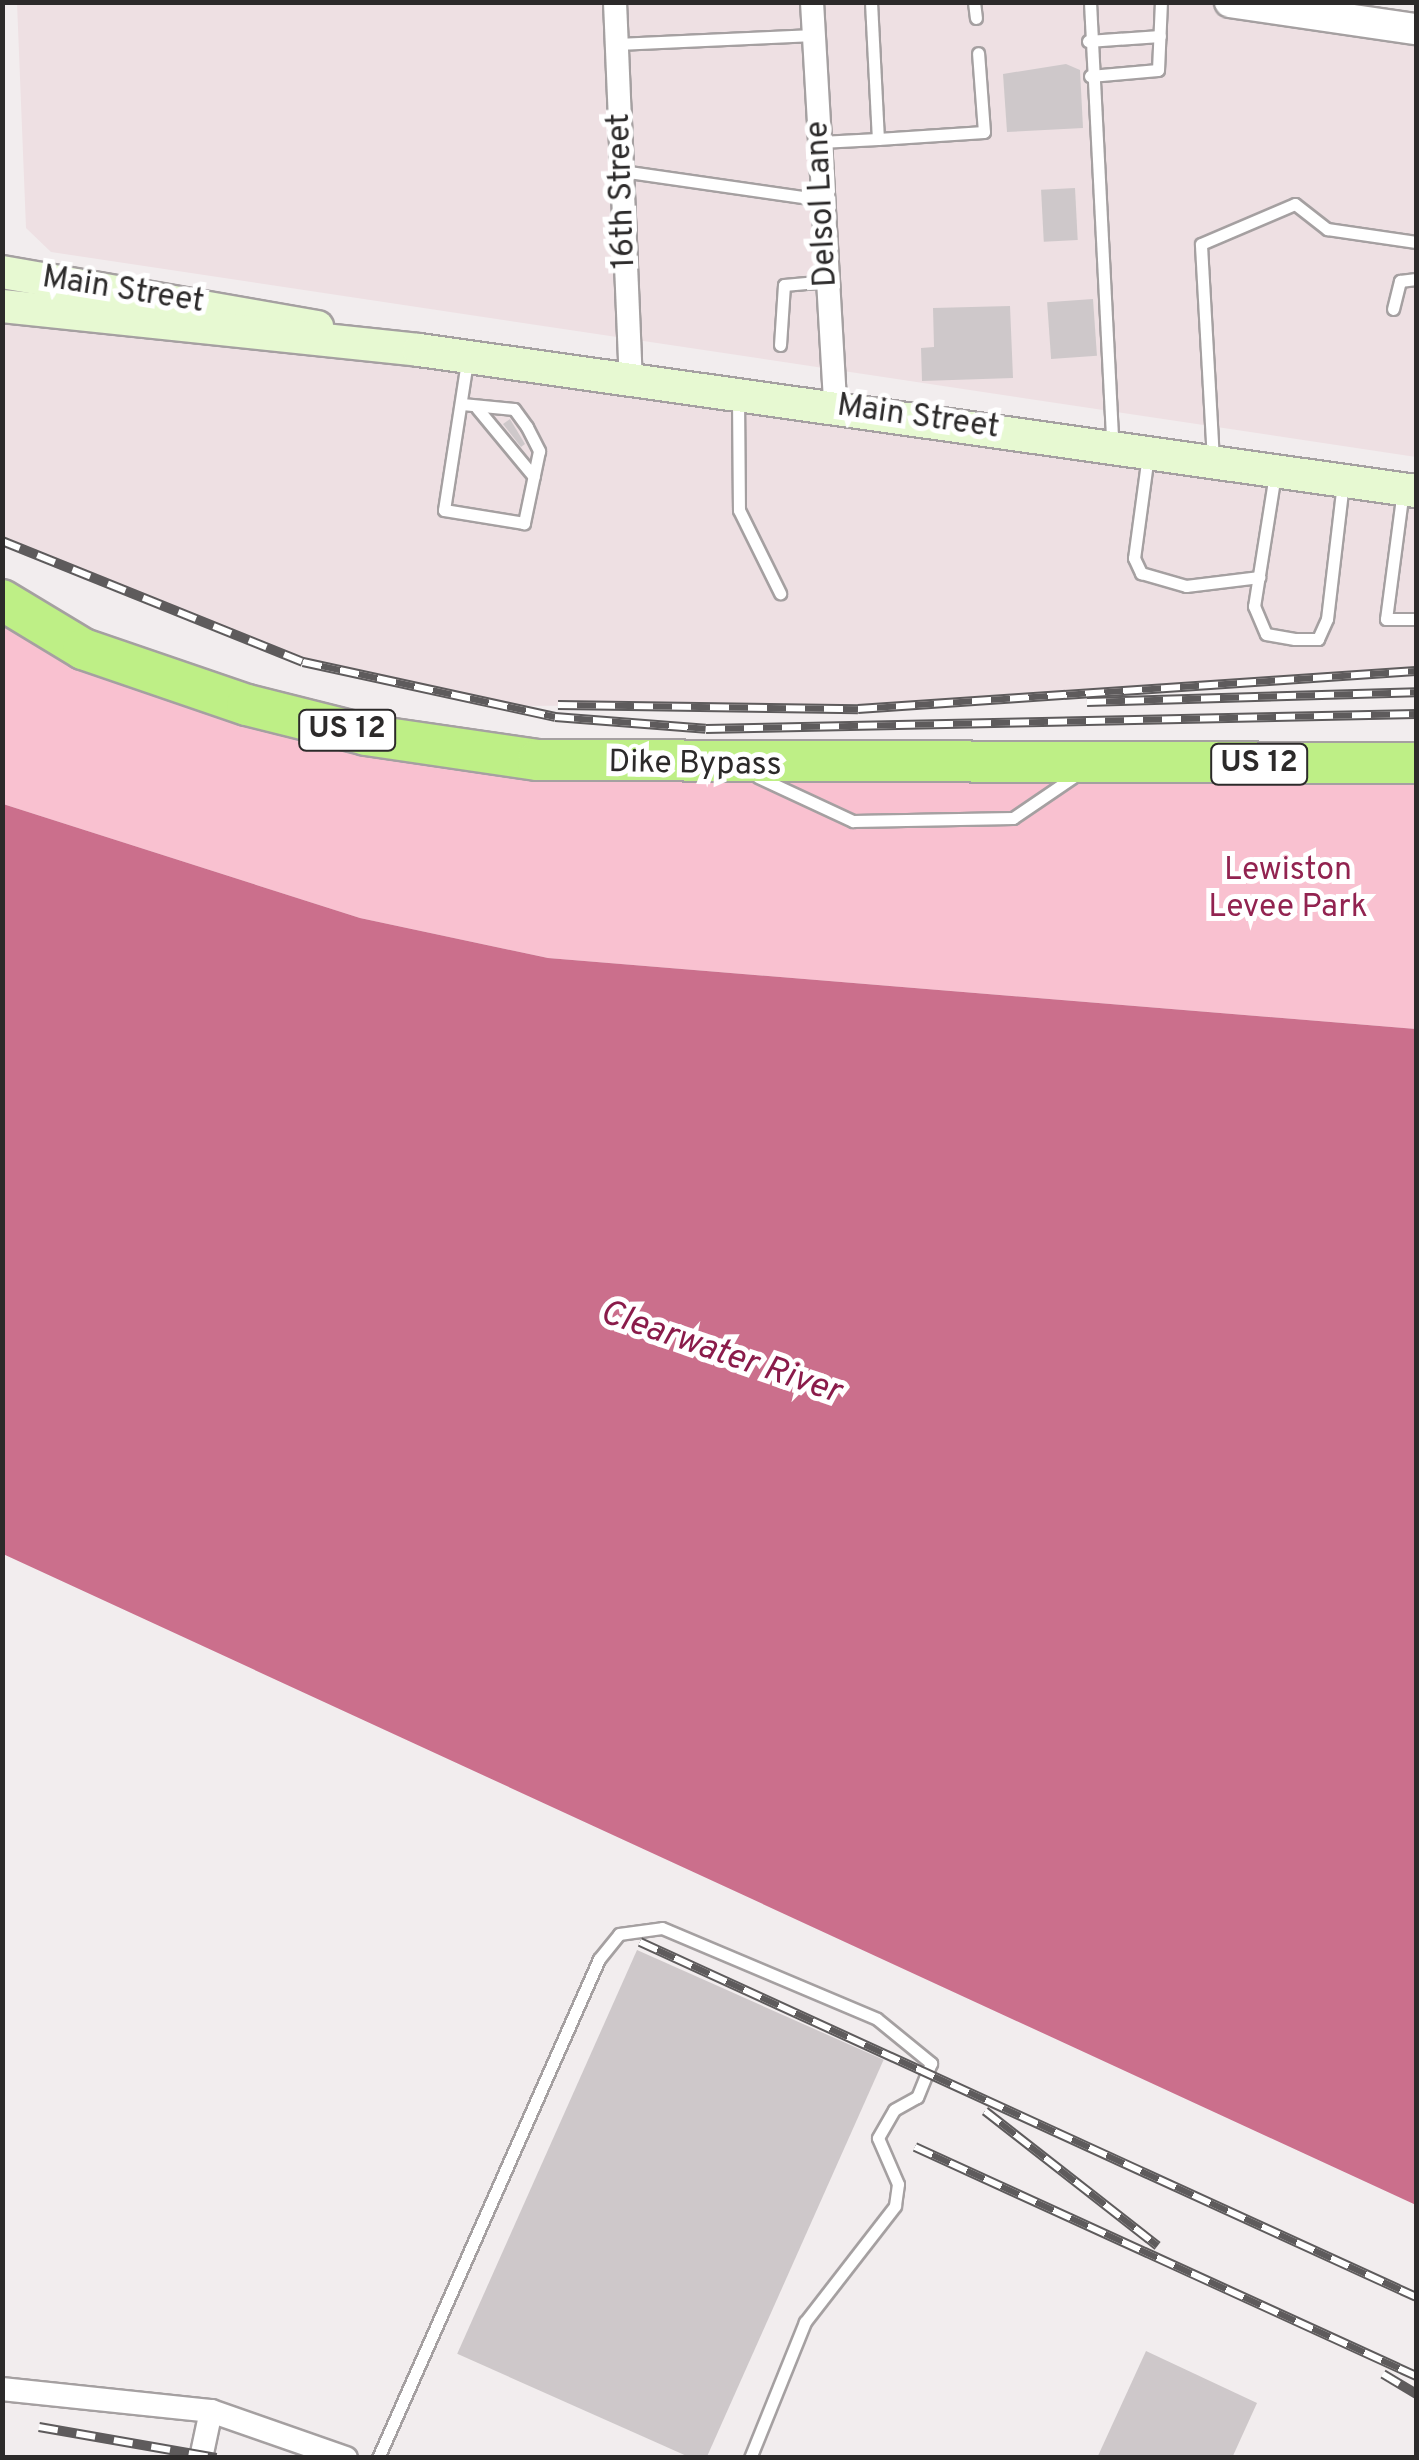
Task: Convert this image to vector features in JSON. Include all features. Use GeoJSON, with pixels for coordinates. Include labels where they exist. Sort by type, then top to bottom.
{"type":"FeatureCollection","features":[{"type":"Feature","properties":{"kind":"highway","name":"Dike Bypass"},"geometry":{"type":"LineString","coordinates":[[2,600],[84,649],[327,726],[538,760],[716,767],[1416,764]]}},
{"type":"Feature","properties":{"kind":"main road","name":"Main Street"},"geometry":{"type":"LineString","coordinates":[[2,272],[419,350]]}},
{"type":"Feature","properties":{"kind":"main road","name":"Main Street"},"geometry":{"type":"LineString","coordinates":[[2,306],[468,356],[1410,490]]}},
{"type":"Feature","properties":{"kind":"street","name":"16th Street"},"geometry":{"type":"LineString","coordinates":[[615,2],[631,380]]}},
{"type":"Feature","properties":{"kind":"street","name":"Delsol Lane"},"geometry":{"type":"LineString","coordinates":[[812,2],[835,406]]}},
{"type":"Feature","properties":{"kind":"street"},"geometry":{"type":"LineString","coordinates":[[1230,2],[1416,29]]}},
{"type":"Feature","properties":{"kind":"street"},"geometry":{"type":"LineString","coordinates":[[2,2390],[212,2410],[346,2458]]}},
{"type":"Feature","properties":{"kind":"street"},"geometry":{"type":"LineString","coordinates":[[201,2458],[212,2410]]}},
{"type":"Feature","properties":{"kind":"lane"},"geometry":{"type":"LineString","coordinates":[[870,2],[878,139]]}},
{"type":"Feature","properties":{"kind":"lane"},"geometry":{"type":"LineString","coordinates":[[974,2],[976,18]]}},
{"type":"Feature","properties":{"kind":"lane"},"geometry":{"type":"LineString","coordinates":[[1090,2],[1088,41],[1112,446]]}},
{"type":"Feature","properties":{"kind":"lane"},"geometry":{"type":"LineString","coordinates":[[1090,76],[1158,70],[1161,2]]}},
{"type":"Feature","properties":{"kind":"lane"},"geometry":{"type":"LineString","coordinates":[[616,44],[814,35]]}},
{"type":"Feature","properties":{"kind":"lane"},"geometry":{"type":"LineString","coordinates":[[1088,41],[1160,36]]}},
{"type":"Feature","properties":{"kind":"lane"},"geometry":{"type":"LineString","coordinates":[[820,142],[984,132],[978,53]]}},
{"type":"Feature","properties":{"kind":"lane"},"geometry":{"type":"LineString","coordinates":[[622,171],[823,200]]}},
{"type":"Feature","properties":{"kind":"lane"},"geometry":{"type":"LineString","coordinates":[[1213,461],[1202,244],[1296,204],[1327,229],[1416,242]]}},
{"type":"Feature","properties":{"kind":"lane"},"geometry":{"type":"LineString","coordinates":[[1394,309],[1400,281],[1416,280]]}},
{"type":"Feature","properties":{"kind":"lane"},"geometry":{"type":"LineString","coordinates":[[780,346],[784,285],[828,281]]}},
{"type":"Feature","properties":{"kind":"lane"},"geometry":{"type":"LineString","coordinates":[[462,404],[514,409],[540,451],[524,523],[444,510],[468,356]]}},
{"type":"Feature","properties":{"kind":"lane"},"geometry":{"type":"LineString","coordinates":[[738,393],[738,510],[780,592]]}},
{"type":"Feature","properties":{"kind":"lane"},"geometry":{"type":"LineString","coordinates":[[477,408],[534,477]]}},
{"type":"Feature","properties":{"kind":"lane"},"geometry":{"type":"LineString","coordinates":[[1149,451],[1134,558],[1141,573],[1186,586],[1259,576]]}},
{"type":"Feature","properties":{"kind":"lane"},"geometry":{"type":"LineString","coordinates":[[1275,470],[1254,606],[1266,634],[1318,638],[1344,480]]}},
{"type":"Feature","properties":{"kind":"lane"},"geometry":{"type":"LineString","coordinates":[[1410,490],[1386,619],[1416,619]]}},
{"type":"Feature","properties":{"kind":"lane"},"geometry":{"type":"LineString","coordinates":[[716,767],[853,821],[1013,818],[1101,764]]}},
{"type":"Feature","properties":{"kind":"lane"},"geometry":{"type":"LineString","coordinates":[[378,2458],[599,1960],[620,1934],[662,1928],[877,2019],[931,2063],[917,2097],[894,2110],[878,2138],[898,2184],[895,2206],[805,2322],[750,2458]]}},
{"type":"Feature","properties":{"kind":"shaded area"},"geometry":{"type":"Polygon","coordinates":[[[17,3],[1349,3],[1350,18],[1416,28],[1416,457],[51,252],[26,228],[17,3]]]}},
{"type":"Feature","properties":{"kind":"shaded area"},"geometry":{"type":"Polygon","coordinates":[[[2,306],[1416,491],[1416,673],[954,704],[481,706],[348,675],[3,540],[2,306]]]}},
{"type":"Feature","properties":{"kind":"green space","name":"Lewiston Levee Park"},"geometry":{"type":"Polygon","coordinates":[[[2,600],[54,635],[462,750],[1416,763],[1416,1029],[548,958],[360,918],[3,804],[2,600]]]}},
{"type":"Feature","properties":{"kind":"water","name":"Clearwater River"},"geometry":{"type":"Polygon","coordinates":[[[3,804],[360,918],[548,958],[1416,1029],[1416,2205],[3,1554],[3,804]]]}},
{"type":"Feature","properties":{"kind":"building"},"geometry":{"type":"Polygon","coordinates":[[[1066,64],[1080,70],[1083,128],[1007,132],[1003,74],[1066,64]]]}},
{"type":"Feature","properties":{"kind":"building"},"geometry":{"type":"Polygon","coordinates":[[[1075,188],[1078,240],[1044,242],[1041,190],[1075,188]]]}},
{"type":"Feature","properties":{"kind":"building"},"geometry":{"type":"Polygon","coordinates":[[[1093,299],[1097,356],[1051,359],[1047,302],[1093,299]]]}},
{"type":"Feature","properties":{"kind":"building"},"geometry":{"type":"Polygon","coordinates":[[[1010,306],[1013,378],[922,381],[921,348],[934,347],[933,308],[1010,306]]]}},
{"type":"Feature","properties":{"kind":"building"},"geometry":{"type":"Polygon","coordinates":[[[510,419],[525,444],[521,447],[503,424],[510,419]]]}},
{"type":"Feature","properties":{"kind":"building"},"geometry":{"type":"Polygon","coordinates":[[[637,1950],[884,2060],[706,2458],[691,2458],[457,2354],[637,1950]]]}},
{"type":"Feature","properties":{"kind":"building"},"geometry":{"type":"Polygon","coordinates":[[[1146,2351],[1257,2403],[1232,2458],[1097,2458],[1146,2351]]]}},
{"type":"Feature","properties":{"kind":"railway"},"geometry":{"type":"LineString","coordinates":[[2,541],[303,662],[555,717],[706,729],[1416,714]]}},
{"type":"Feature","properties":{"kind":"railway"},"geometry":{"type":"LineString","coordinates":[[558,705],[858,709],[1416,671]]}},
{"type":"Feature","properties":{"kind":"railway"},"geometry":{"type":"LineString","coordinates":[[1087,702],[1416,692]]}},
{"type":"Feature","properties":{"kind":"railway"},"geometry":{"type":"LineString","coordinates":[[640,1942],[1416,2297]]}},
{"type":"Feature","properties":{"kind":"railway"},"geometry":{"type":"LineString","coordinates":[[985,2111],[1158,2246]]}},
{"type":"Feature","properties":{"kind":"railway"},"geometry":{"type":"LineString","coordinates":[[915,2147],[1416,2376]]}},
{"type":"Feature","properties":{"kind":"railway"},"geometry":{"type":"LineString","coordinates":[[1383,2374],[1416,2394]]}},
{"type":"Feature","properties":{"kind":"railway"},"geometry":{"type":"LineString","coordinates":[[39,2427],[216,2458]]}}]}
